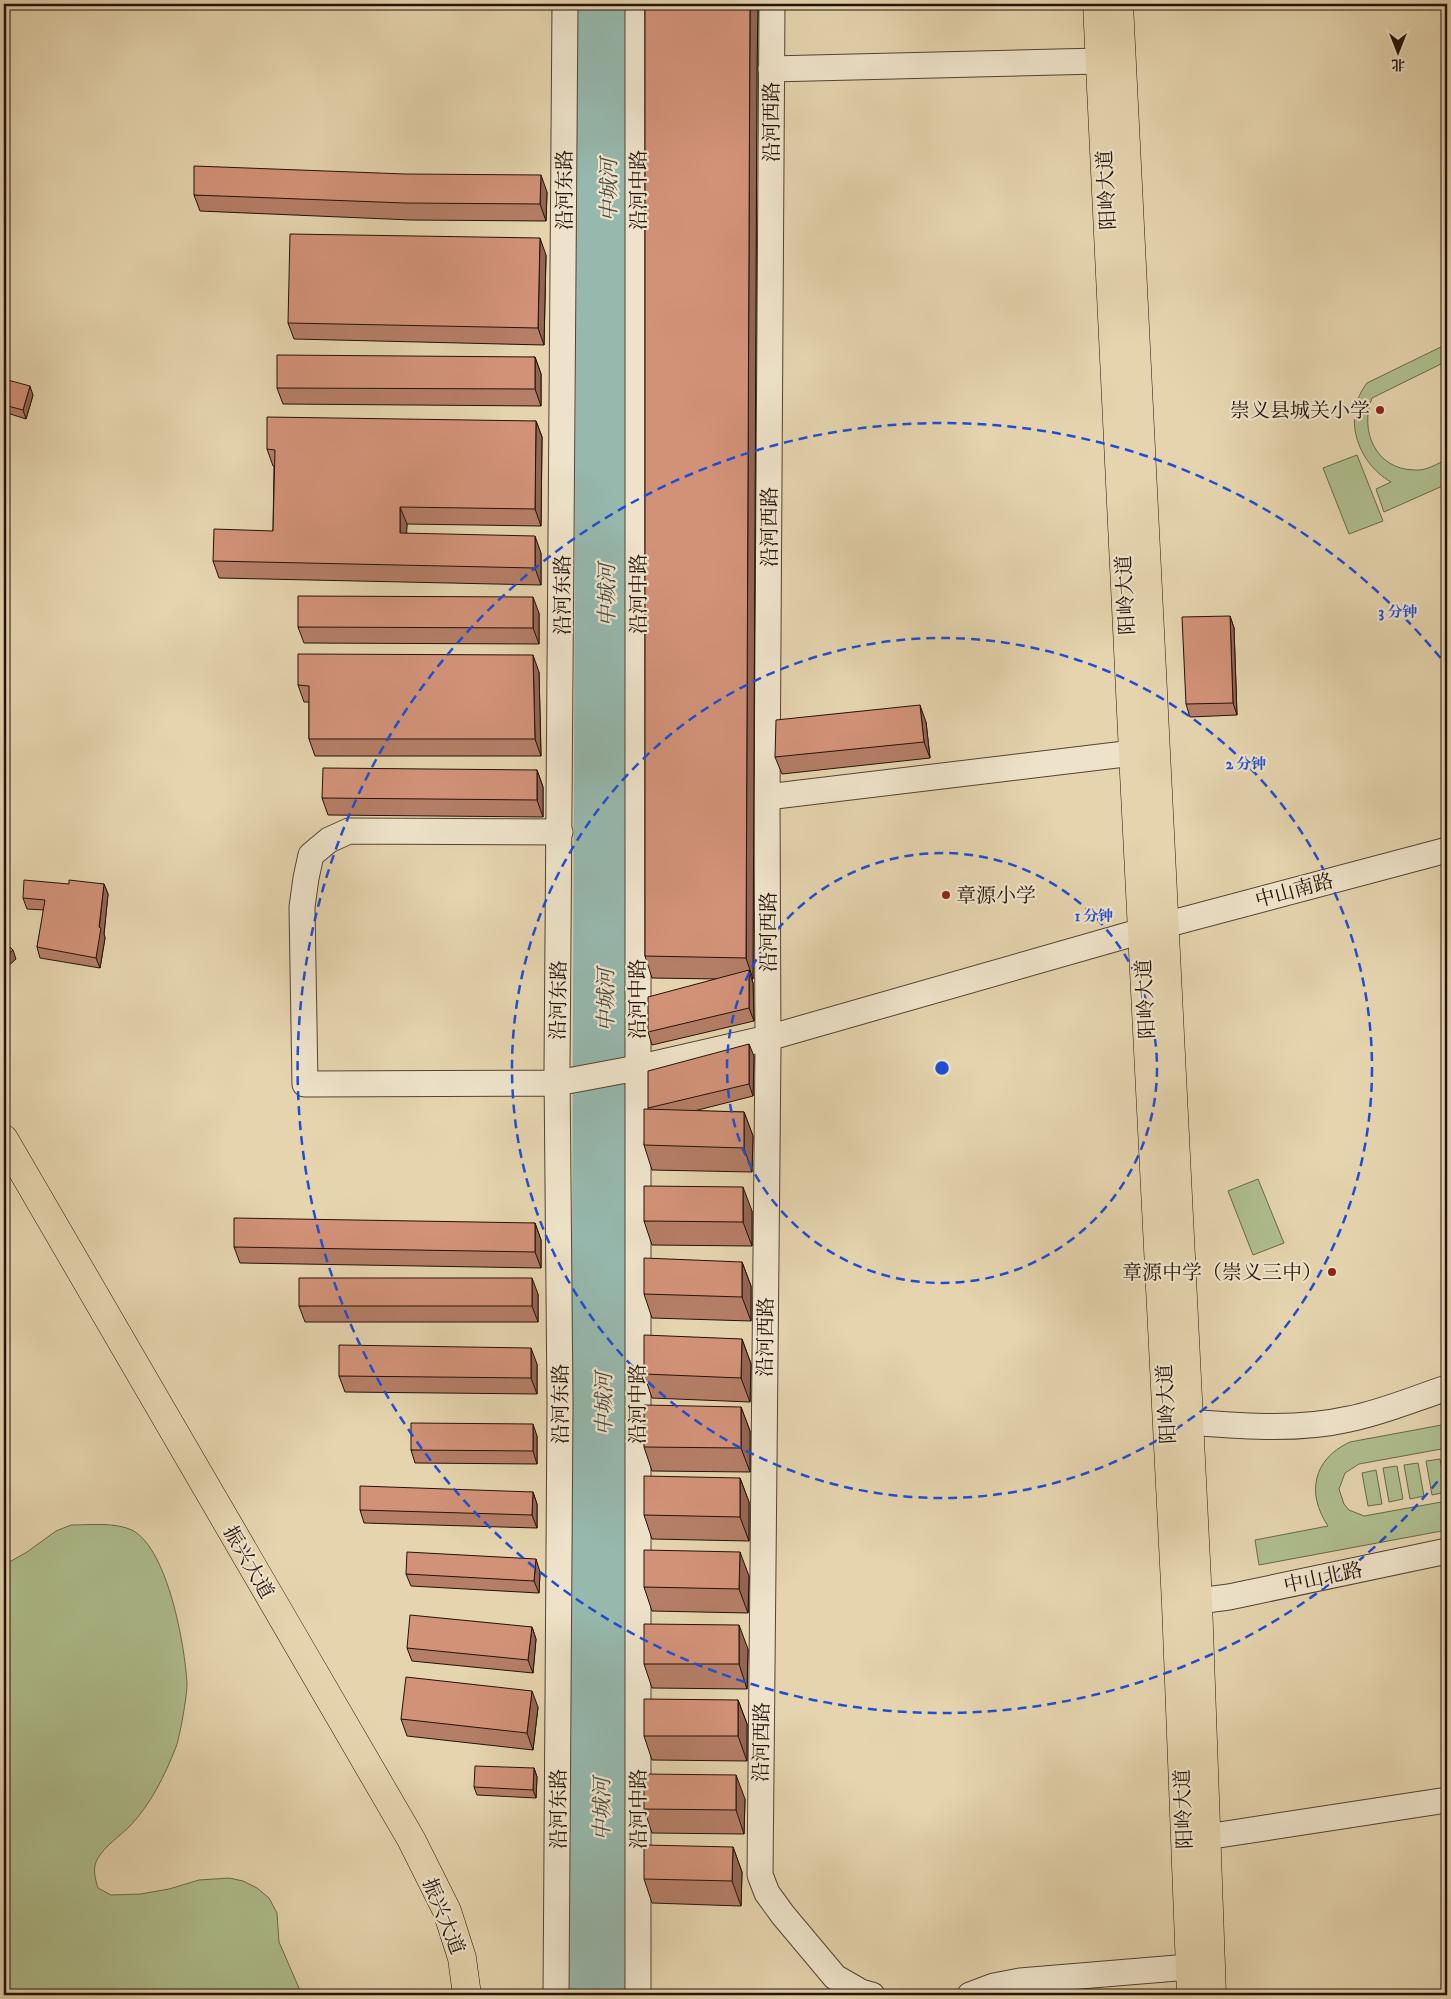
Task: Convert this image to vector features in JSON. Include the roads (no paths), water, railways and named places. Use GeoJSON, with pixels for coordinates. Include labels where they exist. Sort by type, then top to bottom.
{"type":"FeatureCollection","features":[{"type":"Feature","properties":{"kind":"main road","name":"阳岭大道"},"geometry":{"type":"LineString","coordinates":[[1097,4],[1133,753],[1153,928],[1189,1422],[1198,1601],[1212,1995]]}},
{"type":"Feature","properties":{"kind":"main road","name":"阳岭大道"},"geometry":{"type":"LineString","coordinates":[[1119,4],[1191,1995]]}},
{"type":"Feature","properties":{"kind":"main road","name":"振兴大道"},"geometry":{"type":"LineString","coordinates":[[4,1139],[411,1839],[447,1911],[462,1958],[467,1995]]}},
{"type":"Feature","properties":{"kind":"main road","name":"振兴大道"},"geometry":{"type":"LineString","coordinates":[[4,1162],[398,1844],[433,1915],[448,1961],[452,1995]]}},
{"type":"Feature","properties":{"kind":"street","name":"沿河东路"},"geometry":{"type":"LineString","coordinates":[[556,1995],[560,1414],[569,1080],[560,832],[565,4]]}},
{"type":"Feature","properties":{"kind":"street","name":"沿河中路"},"geometry":{"type":"LineString","coordinates":[[638,4],[629,1069],[638,1995]]}},
{"type":"Feature","properties":{"kind":"street","name":"沿河西路"},"geometry":{"type":"LineString","coordinates":[[772,4],[767,797],[768,1038],[760,1875],[767,1893],[783,1915],[836,1977],[861,1992],[872,1995]]}},
{"type":"Feature","properties":{"kind":"street"},"geometry":{"type":"LineString","coordinates":[[771,69],[1100,62]]}},
{"type":"Feature","properties":{"kind":"street"},"geometry":{"type":"LineString","coordinates":[[767,797],[1133,753]]}},
{"type":"Feature","properties":{"kind":"street","name":"中山南路"},"geometry":{"type":"LineString","coordinates":[[560,832],[349,831],[329,840],[312,855],[302,907],[305,1084],[569,1080],[629,1069],[768,1038],[1153,928],[1447,850]]}},
{"type":"Feature","properties":{"kind":"street"},"geometry":{"type":"LineString","coordinates":[[1189,1422],[1249,1426],[1302,1425],[1349,1420],[1447,1388]]}},
{"type":"Feature","properties":{"kind":"street","name":"中山北路"},"geometry":{"type":"LineString","coordinates":[[1198,1601],[1228,1597],[1447,1551]]}},
{"type":"Feature","properties":{"kind":"street"},"geometry":{"type":"LineString","coordinates":[[1206,1837],[1447,1800]]}},
{"type":"Feature","properties":{"kind":"street"},"geometry":{"type":"LineString","coordinates":[[970,1995],[994,1986],[1020,1981],[1189,1967]]}},
{"type":"Feature","properties":{"kind":"waterway","name":"中城河"},"geometry":{"type":"LineString","coordinates":[[585,1995],[593,4]]}},
{"type":"Feature","properties":{"kind":"waterway","name":"中城河"},"geometry":{"type":"LineString","coordinates":[[611,1995],[610,1806],[619,4]]}},
{"type":"Feature","properties":{"kind":"place","name":"崇义县城关小学"},"geometry":{"type":"Point","coordinates":[1380,410]}},
{"type":"Feature","properties":{"kind":"place","name":"章源小学"},"geometry":{"type":"Point","coordinates":[946,895]}},
{"type":"Feature","properties":{"kind":"place","name":"章源中学（崇义三中）"},"geometry":{"type":"Point","coordinates":[1332,1272]}}]}
